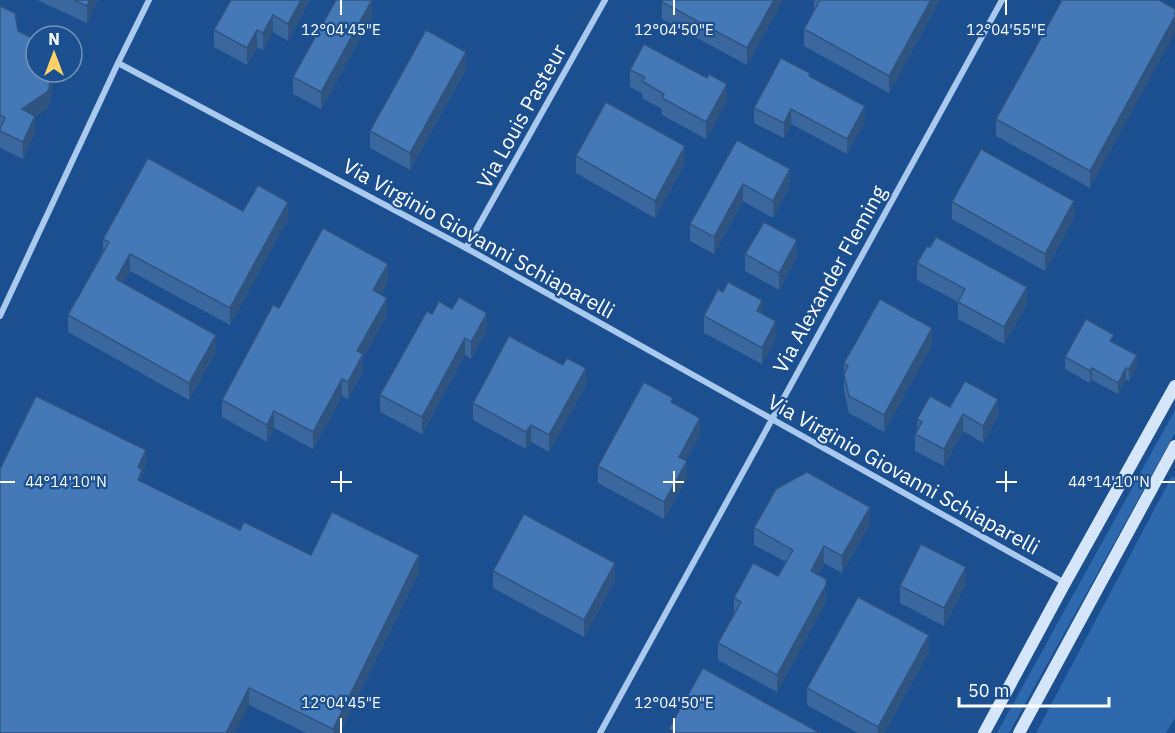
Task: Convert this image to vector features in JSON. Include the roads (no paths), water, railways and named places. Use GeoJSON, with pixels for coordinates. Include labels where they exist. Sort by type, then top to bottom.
{"type":"FeatureCollection","features":[{"type":"Feature","properties":{"kind":"street"},"geometry":{"type":"LineString","coordinates":[[0,316],[149,0]]}},
{"type":"Feature","properties":{"kind":"street","name":"Via Louis Pasteur"},"geometry":{"type":"LineString","coordinates":[[466,248],[605,0]]}},
{"type":"Feature","properties":{"kind":"street","name":"Via Alexander Fleming"},"geometry":{"type":"LineString","coordinates":[[600,733],[1002,0]]}},
{"type":"Feature","properties":{"kind":"street","name":"Via Virginio Giovanni Schiaparelli"},"geometry":{"type":"LineString","coordinates":[[118,63],[466,248],[1065,583]]}},
{"type":"Feature","properties":{"kind":"street"},"geometry":{"type":"LineString","coordinates":[[984,733],[1175,387]]}},
{"type":"Feature","properties":{"kind":"street"},"geometry":{"type":"LineString","coordinates":[[1019,733],[1172,461],[1175,446]]}}]}
